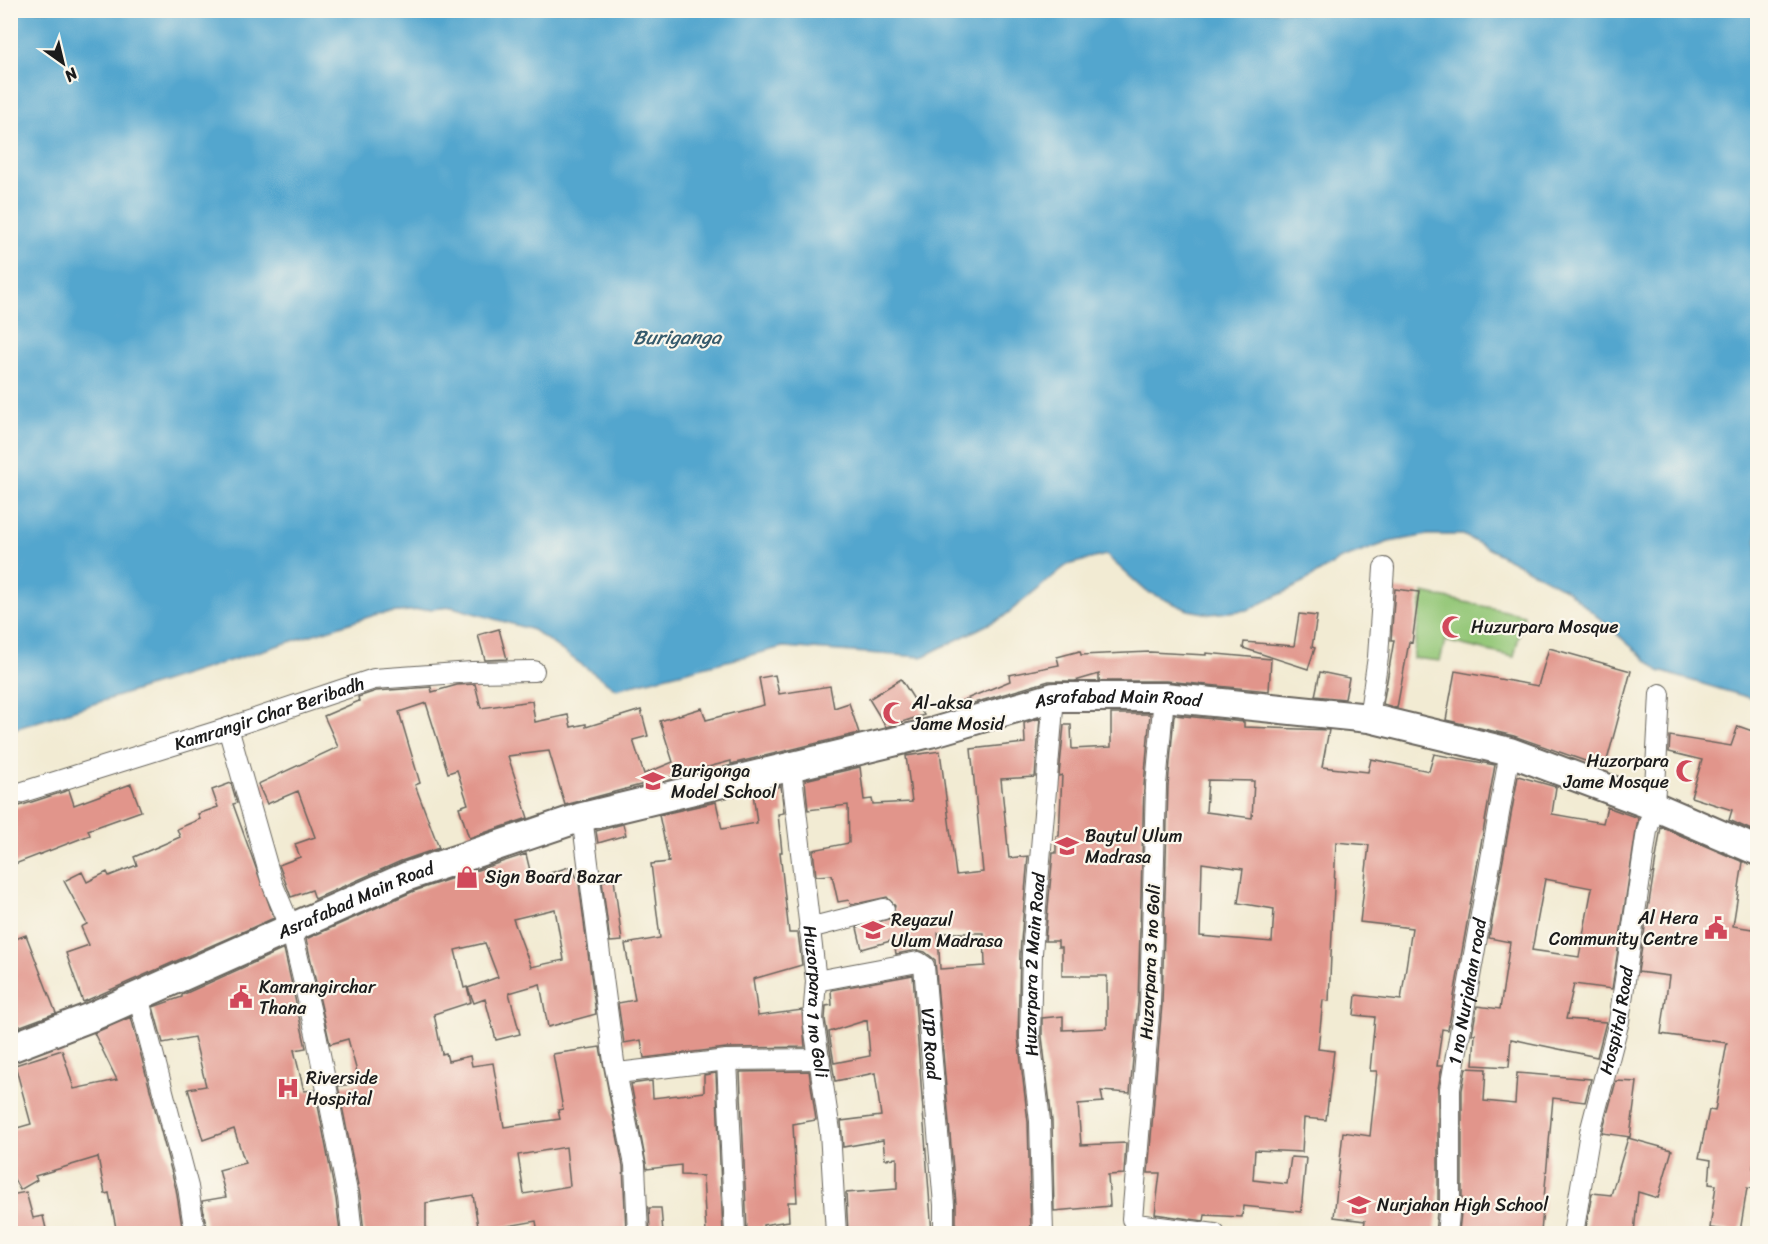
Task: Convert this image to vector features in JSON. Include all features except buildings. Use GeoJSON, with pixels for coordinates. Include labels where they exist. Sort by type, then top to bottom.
{"type":"FeatureCollection","features":[{"type":"Feature","properties":{"kind":"street"},"geometry":{"type":"LineString","coordinates":[[1369,718],[1378,657],[1384,568]]}},
{"type":"Feature","properties":{"kind":"street","name":"Kamrangir Char Beribadh"},"geometry":{"type":"LineString","coordinates":[[10,796],[228,728],[374,679],[472,672],[534,671]]}},
{"type":"Feature","properties":{"kind":"street","name":"Hospital Road"},"geometry":{"type":"LineString","coordinates":[[1573,1233],[1590,1132],[1618,1021],[1647,831],[1654,806],[1660,694]]}},
{"type":"Feature","properties":{"kind":"street","name":"Asrafabad Main Road"},"geometry":{"type":"LineString","coordinates":[[10,1048],[91,1017],[408,876],[582,817],[930,732],[1054,697],[1164,697],[1369,718],[1510,752],[1654,806],[1758,851]]}},
{"type":"Feature","properties":{"kind":"street","name":"Huzorpara 2 Main Road"},"geometry":{"type":"LineString","coordinates":[[1043,1233],[1040,1121],[1030,1037],[1032,953],[1054,697]]}},
{"type":"Feature","properties":{"kind":"street","name":"Huzorpara 3 no Goli"},"geometry":{"type":"LineString","coordinates":[[1164,697],[1156,785],[1150,1003],[1132,1219],[1136,1224],[1215,1233]]}},
{"type":"Feature","properties":{"kind":"street"},"geometry":{"type":"LineString","coordinates":[[228,728],[272,883],[291,928],[316,1034],[348,1197],[352,1233]]}},
{"type":"Feature","properties":{"kind":"street","name":"1 no Nurjahan road"},"geometry":{"type":"LineString","coordinates":[[1446,1233],[1450,1204],[1450,1089],[1510,752]]}},
{"type":"Feature","properties":{"kind":"street","name":"Huzorpara 1 no Goli"},"geometry":{"type":"LineString","coordinates":[[791,767],[816,981],[813,1019],[830,1131],[836,1233]]}},
{"type":"Feature","properties":{"kind":"street"},"geometry":{"type":"LineString","coordinates":[[582,817],[614,1062],[635,1165],[638,1233]]}},
{"type":"Feature","properties":{"kind":"street"},"geometry":{"type":"LineString","coordinates":[[809,928],[884,909]]}},
{"type":"Feature","properties":{"kind":"street","name":"VIP Road"},"geometry":{"type":"LineString","coordinates":[[816,981],[918,962],[924,966],[944,1205],[944,1233]]}},
{"type":"Feature","properties":{"kind":"street"},"geometry":{"type":"LineString","coordinates":[[138,996],[188,1187],[195,1233]]}},
{"type":"Feature","properties":{"kind":"street"},"geometry":{"type":"LineString","coordinates":[[618,1073],[727,1060],[820,1059]]}},
{"type":"Feature","properties":{"kind":"street"},"geometry":{"type":"LineString","coordinates":[[727,1060],[735,1233]]}},
{"type":"Feature","properties":{"kind":"green space"},"geometry":{"type":"Polygon","coordinates":[[[1423,593],[1524,615],[1514,657],[1445,641],[1440,661],[1413,658],[1423,593]]]}},
{"type":"Feature","properties":{"kind":"water","name":"Buriganga"},"geometry":{"type":"Polygon","coordinates":[[[11,10],[1757,11],[1757,700],[1659,671],[1567,590],[1463,535],[1428,535],[1389,542],[1339,560],[1297,586],[1248,610],[1210,614],[1188,610],[1146,591],[1106,555],[1067,565],[1003,617],[922,657],[783,647],[616,689],[533,630],[452,607],[378,614],[11,730],[11,10]]]}},
{"type":"Feature","properties":{"kind":"place","name":"Huzurpara Mosque"},"geometry":{"type":"Point","coordinates":[1453,627]}},
{"type":"Feature","properties":{"kind":"place","name":"Al-aksa Jame Mosid"},"geometry":{"type":"Point","coordinates":[894,713]}},
{"type":"Feature","properties":{"kind":"place","name":"Huzorpara Jame Mosque"},"geometry":{"type":"Point","coordinates":[1687,771]}},
{"type":"Feature","properties":{"kind":"place","name":"Burigonga Model School"},"geometry":{"type":"Point","coordinates":[653,781]}},
{"type":"Feature","properties":{"kind":"place","name":"Baytul Ulum Madrasa"},"geometry":{"type":"Point","coordinates":[1067,846]}},
{"type":"Feature","properties":{"kind":"place","name":"Sign Board Bazar"},"geometry":{"type":"Point","coordinates":[467,877]}},
{"type":"Feature","properties":{"kind":"place","name":"Al Hera Community Centre"},"geometry":{"type":"Point","coordinates":[1716,928]}},
{"type":"Feature","properties":{"kind":"place","name":"Reyazul Ulum Madrasa"},"geometry":{"type":"Point","coordinates":[873,930]}},
{"type":"Feature","properties":{"kind":"place","name":"Kamrangirchar Thana"},"geometry":{"type":"Point","coordinates":[241,997]}},
{"type":"Feature","properties":{"kind":"place","name":"Riverside Hospital"},"geometry":{"type":"Point","coordinates":[288,1088]}},
{"type":"Feature","properties":{"kind":"place","name":"Nurjahan High School"},"geometry":{"type":"Point","coordinates":[1359,1205]}}]}
